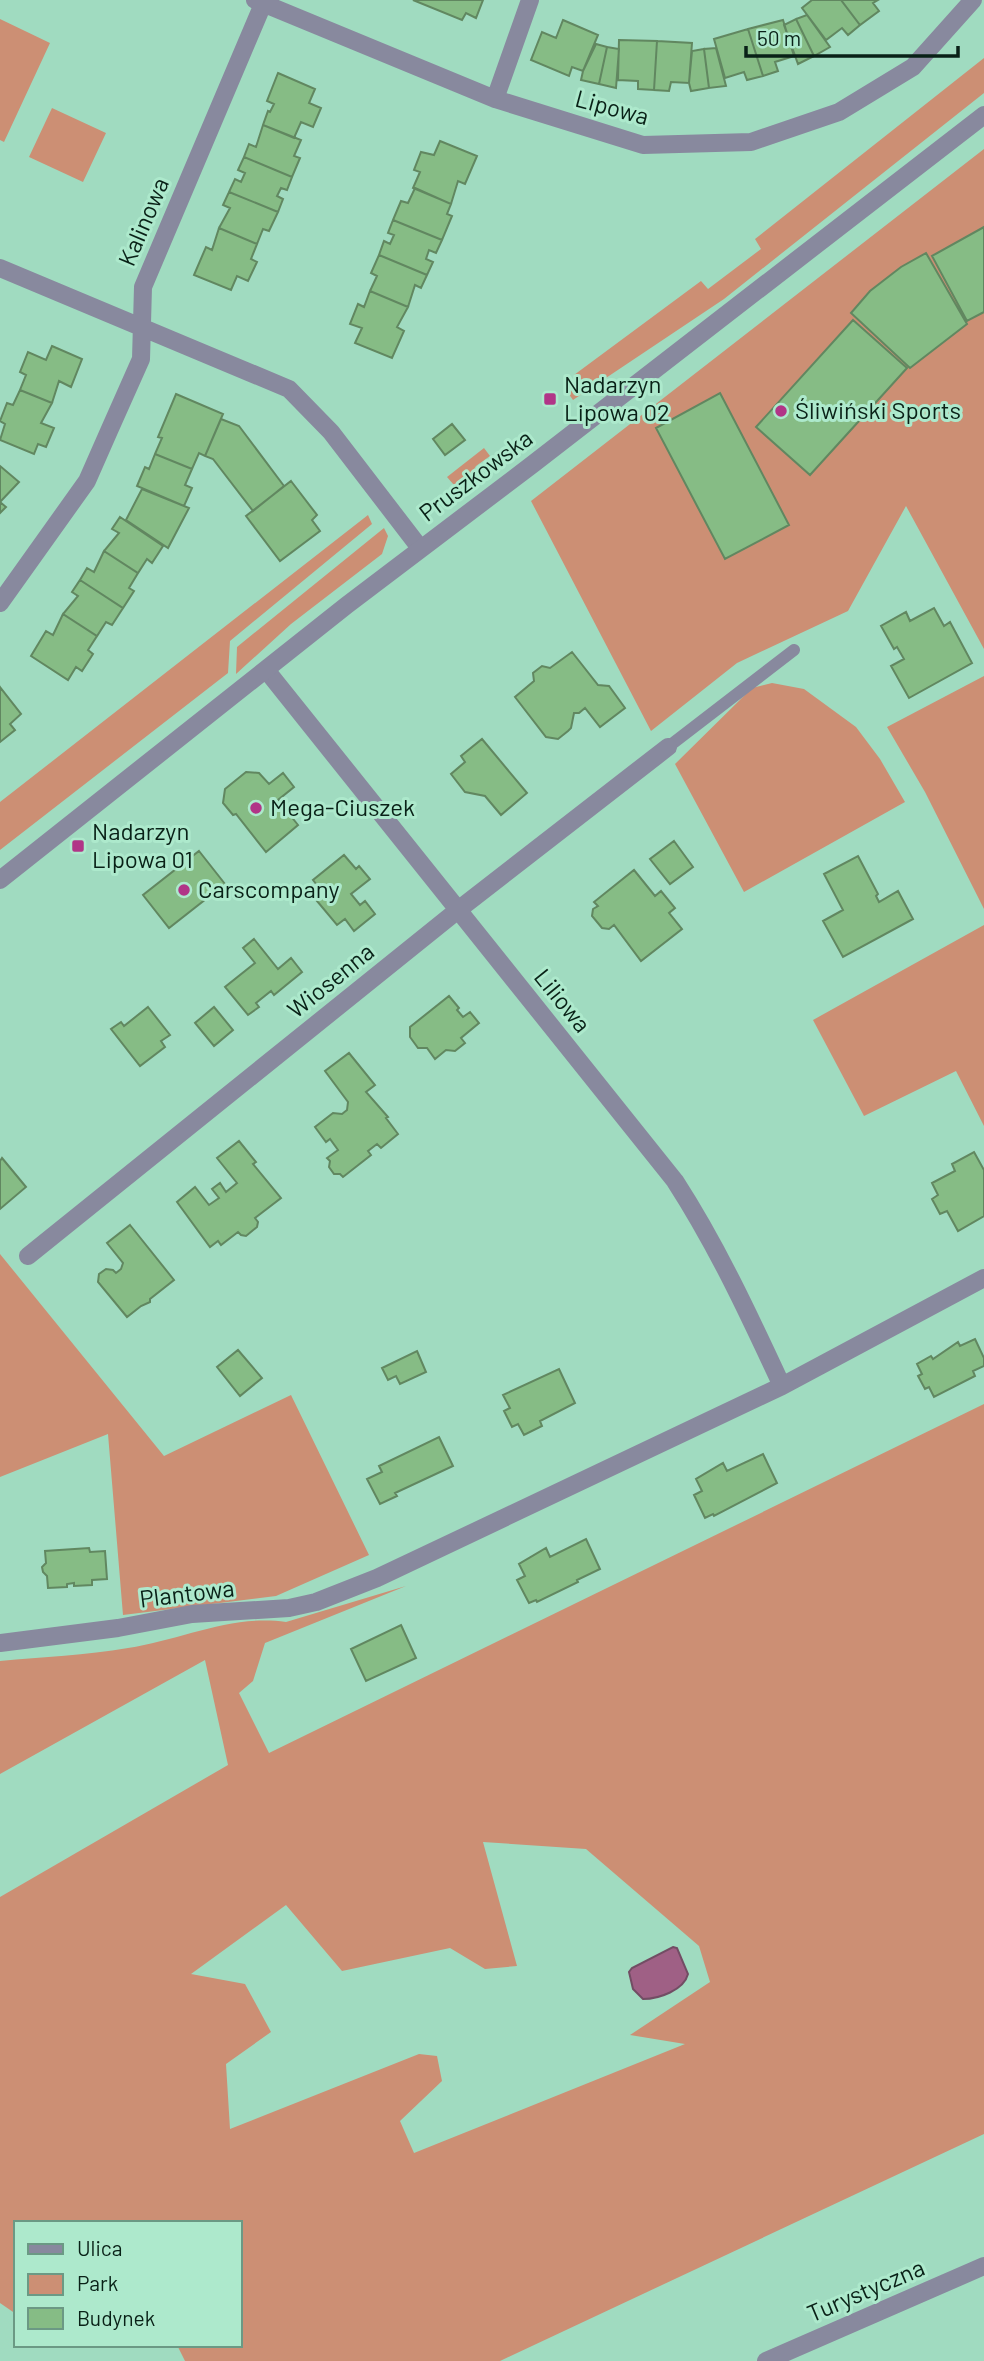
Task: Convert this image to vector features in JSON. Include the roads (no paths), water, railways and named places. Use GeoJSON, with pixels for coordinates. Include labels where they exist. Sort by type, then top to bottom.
{"type":"FeatureCollection","features":[{"type":"Feature","properties":{"kind":"street"},"geometry":{"type":"LineString","coordinates":[[495,99],[530,0]]}},
{"type":"Feature","properties":{"kind":"street","name":"Lipowa"},"geometry":{"type":"LineString","coordinates":[[259,2],[495,99],[643,145],[751,142],[839,112],[913,67],[973,0]]}},
{"type":"Feature","properties":{"kind":"street","name":"Kalinowa"},"geometry":{"type":"LineString","coordinates":[[0,603],[87,481],[141,359],[143,287],[259,2]]}},
{"type":"Feature","properties":{"kind":"street","name":"Pruszkowska"},"geometry":{"type":"LineString","coordinates":[[0,880],[420,548],[544,456],[984,115]]}},
{"type":"Feature","properties":{"kind":"street"},"geometry":{"type":"LineString","coordinates":[[0,268],[289,389],[331,432],[420,548]]}},
{"type":"Feature","properties":{"kind":"street","name":"Liliowa"},"geometry":{"type":"LineString","coordinates":[[267,671],[675,1181],[728,1271],[782,1385]]}},
{"type":"Feature","properties":{"kind":"street","name":"Wiosenna"},"geometry":{"type":"LineString","coordinates":[[28,1256],[458,910],[668,747]]}},
{"type":"Feature","properties":{"kind":"street"},"geometry":{"type":"LineString","coordinates":[[782,1385],[984,1278]]}},
{"type":"Feature","properties":{"kind":"street","name":"Plantowa"},"geometry":{"type":"LineString","coordinates":[[0,1643],[118,1628],[192,1614],[289,1608],[316,1602],[377,1578],[782,1385]]}},
{"type":"Feature","properties":{"kind":"street","name":"Turystyczna"},"geometry":{"type":"LineString","coordinates":[[766,2361],[984,2266]]}},
{"type":"Feature","properties":{"kind":"lane"},"geometry":{"type":"LineString","coordinates":[[668,747],[794,650]]}},
{"type":"Feature","properties":{"kind":"place","name":"Nadarzyn Lipowa 02"},"geometry":{"type":"Point","coordinates":[550,399]}},
{"type":"Feature","properties":{"kind":"place","name":"Śliwiński Sports"},"geometry":{"type":"Point","coordinates":[781,411]}},
{"type":"Feature","properties":{"kind":"place","name":"Mega-Ciuszek"},"geometry":{"type":"Point","coordinates":[256,808]}},
{"type":"Feature","properties":{"kind":"place","name":"Nadarzyn Lipowa 01"},"geometry":{"type":"Point","coordinates":[78,846]}},
{"type":"Feature","properties":{"kind":"place","name":"Carscompany"},"geometry":{"type":"Point","coordinates":[184,890]}}]}
